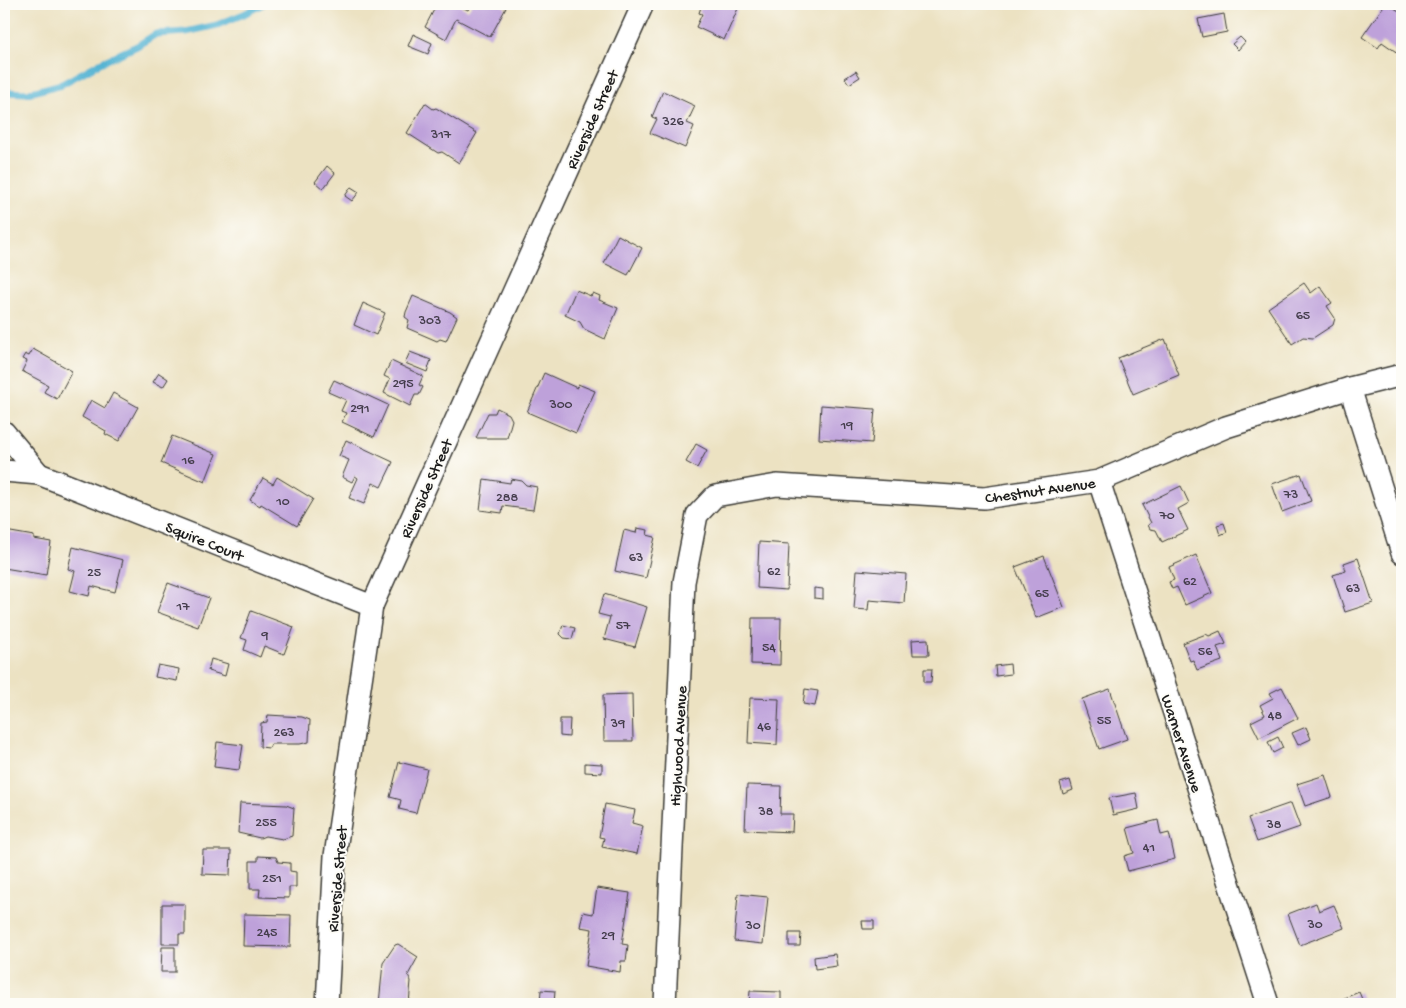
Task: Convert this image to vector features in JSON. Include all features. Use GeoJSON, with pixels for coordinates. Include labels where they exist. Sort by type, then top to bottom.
{"type":"FeatureCollection","features":[{"type":"Feature","properties":{"kind":"street","name":"Riverside Street"},"geometry":{"type":"LineString","coordinates":[[327,1004],[335,856],[372,606],[640,5]]}},
{"type":"Feature","properties":{"kind":"street","name":"Chestnut Avenue"},"geometry":{"type":"LineString","coordinates":[[715,496],[777,485],[984,498],[1099,481],[1226,427],[1350,388],[1402,375]]}},
{"type":"Feature","properties":{"kind":"street"},"geometry":{"type":"LineString","coordinates":[[1350,388],[1402,553]]}},
{"type":"Feature","properties":{"kind":"street","name":"Squire Court"},"geometry":{"type":"LineString","coordinates":[[4,432],[38,474]]}},
{"type":"Feature","properties":{"kind":"street","name":"Squire Court"},"geometry":{"type":"LineString","coordinates":[[4,471],[38,474],[372,606]]}},
{"type":"Feature","properties":{"kind":"street","name":"Warner Avenue"},"geometry":{"type":"LineString","coordinates":[[1099,481],[1268,1004]]}},
{"type":"Feature","properties":{"kind":"street","name":"Highwood Avenue"},"geometry":{"type":"LineString","coordinates":[[665,1004],[684,582],[697,515],[715,496]]}},
{"type":"Feature","properties":{"kind":"building"},"geometry":{"type":"Polygon","coordinates":[[[437,4],[456,4],[468,10],[472,4],[499,4],[506,8],[490,37],[456,19],[446,39],[425,27],[437,4]]]}},
{"type":"Feature","properties":{"kind":"building"},"geometry":{"type":"Polygon","coordinates":[[[702,4],[740,4],[724,40],[696,27],[702,14],[699,13],[702,4]]]}},
{"type":"Feature","properties":{"kind":"building"},"geometry":{"type":"Polygon","coordinates":[[[765,4],[777,4],[775,8],[765,4]]]}},
{"type":"Feature","properties":{"kind":"building"},"geometry":{"type":"Polygon","coordinates":[[[1385,4],[1402,13],[1402,56],[1382,42],[1378,48],[1362,37],[1385,4]]]}},
{"type":"Feature","properties":{"kind":"building"},"geometry":{"type":"Polygon","coordinates":[[[1224,14],[1227,32],[1202,37],[1198,19],[1224,14]]]}},
{"type":"Feature","properties":{"kind":"building"},"geometry":{"type":"Polygon","coordinates":[[[413,34],[432,43],[428,54],[408,46],[413,34]]]}},
{"type":"Feature","properties":{"kind":"building"},"geometry":{"type":"Polygon","coordinates":[[[1240,37],[1245,42],[1238,50],[1232,44],[1240,37]]]}},
{"type":"Feature","properties":{"kind":"building"},"geometry":{"type":"Polygon","coordinates":[[[856,71],[860,77],[849,84],[845,78],[856,71]]]}},
{"type":"Feature","properties":{"kind":"building"},"geometry":{"type":"Polygon","coordinates":[[[663,91],[695,106],[687,123],[694,126],[685,148],[650,133],[657,119],[652,117],[663,91]]]}},
{"type":"Feature","properties":{"kind":"building"},"geometry":{"type":"Polygon","coordinates":[[[425,103],[477,133],[459,163],[442,152],[438,153],[407,133],[425,103]]]}},
{"type":"Feature","properties":{"kind":"building"},"geometry":{"type":"Polygon","coordinates":[[[327,166],[335,173],[323,189],[315,182],[327,166]]]}},
{"type":"Feature","properties":{"kind":"building"},"geometry":{"type":"Polygon","coordinates":[[[351,187],[359,192],[352,201],[345,196],[351,187]]]}},
{"type":"Feature","properties":{"kind":"building"},"geometry":{"type":"Polygon","coordinates":[[[618,235],[642,248],[628,275],[604,263],[618,235]]]}},
{"type":"Feature","properties":{"kind":"building"},"geometry":{"type":"Polygon","coordinates":[[[1304,283],[1311,293],[1320,286],[1332,303],[1327,306],[1335,318],[1333,325],[1313,338],[1303,337],[1292,344],[1268,308],[1304,283]]]}},
{"type":"Feature","properties":{"kind":"building"},"geometry":{"type":"Polygon","coordinates":[[[576,290],[591,296],[593,293],[600,296],[599,300],[618,308],[605,339],[584,329],[580,322],[565,315],[576,290]]]}},
{"type":"Feature","properties":{"kind":"building"},"geometry":{"type":"Polygon","coordinates":[[[413,296],[457,317],[446,341],[440,339],[437,341],[407,328],[409,320],[405,317],[413,296]]]}},
{"type":"Feature","properties":{"kind":"building"},"geometry":{"type":"Polygon","coordinates":[[[363,303],[385,313],[376,335],[354,325],[363,303]]]}},
{"type":"Feature","properties":{"kind":"building"},"geometry":{"type":"Polygon","coordinates":[[[1165,339],[1179,375],[1133,394],[1118,358],[1165,339]]]}},
{"type":"Feature","properties":{"kind":"building"},"geometry":{"type":"Polygon","coordinates":[[[33,349],[72,371],[57,399],[44,392],[48,385],[22,371],[27,361],[22,359],[25,354],[29,356],[33,349]]]}},
{"type":"Feature","properties":{"kind":"building"},"geometry":{"type":"Polygon","coordinates":[[[410,352],[431,360],[427,372],[405,363],[410,352]]]}},
{"type":"Feature","properties":{"kind":"building"},"geometry":{"type":"Polygon","coordinates":[[[391,361],[423,376],[419,385],[423,387],[419,395],[415,395],[410,406],[384,393],[390,379],[384,376],[391,361]]]}},
{"type":"Feature","properties":{"kind":"building"},"geometry":{"type":"Polygon","coordinates":[[[159,373],[168,379],[163,387],[153,382],[159,373]]]}},
{"type":"Feature","properties":{"kind":"building"},"geometry":{"type":"Polygon","coordinates":[[[544,373],[577,388],[578,384],[595,391],[576,433],[527,412],[544,373]]]}},
{"type":"Feature","properties":{"kind":"building"},"geometry":{"type":"Polygon","coordinates":[[[334,380],[388,405],[374,437],[342,422],[346,413],[341,411],[346,400],[328,392],[334,380]]]}},
{"type":"Feature","properties":{"kind":"building"},"geometry":{"type":"Polygon","coordinates":[[[113,393],[138,407],[119,441],[105,434],[106,431],[82,417],[91,400],[105,408],[113,393]]]}},
{"type":"Feature","properties":{"kind":"building"},"geometry":{"type":"Polygon","coordinates":[[[821,405],[875,409],[872,443],[819,439],[821,405]]]}},
{"type":"Feature","properties":{"kind":"building"},"geometry":{"type":"Polygon","coordinates":[[[497,408],[509,414],[512,420],[507,438],[476,438],[488,413],[495,413],[497,408]]]}},
{"type":"Feature","properties":{"kind":"building"},"geometry":{"type":"Polygon","coordinates":[[[172,436],[216,454],[205,482],[161,463],[172,436]]]}},
{"type":"Feature","properties":{"kind":"building"},"geometry":{"type":"Polygon","coordinates":[[[346,440],[393,462],[381,487],[373,483],[364,504],[349,498],[358,478],[355,476],[352,482],[342,477],[349,460],[339,456],[346,440]]]}},
{"type":"Feature","properties":{"kind":"building"},"geometry":{"type":"Polygon","coordinates":[[[696,444],[707,450],[697,468],[686,462],[696,444]]]}},
{"type":"Feature","properties":{"kind":"building"},"geometry":{"type":"Polygon","coordinates":[[[1301,474],[1311,501],[1282,512],[1272,484],[1301,474]]]}},
{"type":"Feature","properties":{"kind":"building"},"geometry":{"type":"Polygon","coordinates":[[[277,477],[313,499],[297,526],[261,504],[260,506],[250,500],[263,478],[273,484],[277,477]]]}},
{"type":"Feature","properties":{"kind":"building"},"geometry":{"type":"Polygon","coordinates":[[[484,479],[510,483],[511,479],[537,487],[533,510],[503,506],[502,513],[480,510],[484,479]]]}},
{"type":"Feature","properties":{"kind":"building"},"geometry":{"type":"Polygon","coordinates":[[[1181,486],[1189,503],[1178,509],[1188,530],[1162,542],[1156,530],[1150,529],[1148,525],[1151,523],[1142,505],[1181,486]]]}},
{"type":"Feature","properties":{"kind":"building"},"geometry":{"type":"Polygon","coordinates":[[[1224,523],[1227,532],[1220,535],[1217,525],[1224,523]]]}},
{"type":"Feature","properties":{"kind":"building"},"geometry":{"type":"Polygon","coordinates":[[[637,528],[648,530],[647,535],[655,537],[646,578],[615,571],[624,530],[636,533],[637,528]]]}},
{"type":"Feature","properties":{"kind":"building"},"geometry":{"type":"Polygon","coordinates":[[[5,531],[34,536],[34,539],[51,542],[46,575],[4,568],[5,531]]]}},
{"type":"Feature","properties":{"kind":"building"},"geometry":{"type":"Polygon","coordinates":[[[759,542],[789,544],[787,590],[757,588],[759,542]]]}},
{"type":"Feature","properties":{"kind":"building"},"geometry":{"type":"Polygon","coordinates":[[[73,547],[123,560],[115,592],[91,586],[89,596],[70,591],[75,571],[68,569],[73,547]]]}},
{"type":"Feature","properties":{"kind":"building"},"geometry":{"type":"Polygon","coordinates":[[[1196,555],[1212,593],[1185,605],[1177,587],[1172,589],[1169,582],[1174,580],[1169,567],[1196,555]]]}},
{"type":"Feature","properties":{"kind":"building"},"geometry":{"type":"Polygon","coordinates":[[[1044,556],[1064,607],[1036,618],[1015,567],[1044,556]]]}},
{"type":"Feature","properties":{"kind":"building"},"geometry":{"type":"Polygon","coordinates":[[[1358,558],[1373,603],[1345,612],[1333,575],[1346,571],[1344,563],[1358,558]]]}},
{"type":"Feature","properties":{"kind":"building"},"geometry":{"type":"Polygon","coordinates":[[[857,570],[906,574],[904,603],[869,600],[868,610],[854,609],[857,570]]]}},
{"type":"Feature","properties":{"kind":"building"},"geometry":{"type":"Polygon","coordinates":[[[168,583],[209,598],[198,627],[157,612],[168,583]]]}},
{"type":"Feature","properties":{"kind":"building"},"geometry":{"type":"Polygon","coordinates":[[[814,588],[823,589],[823,599],[814,598],[814,588]]]}},
{"type":"Feature","properties":{"kind":"building"},"geometry":{"type":"Polygon","coordinates":[[[604,594],[647,607],[635,647],[604,639],[610,617],[598,614],[604,594]]]}},
{"type":"Feature","properties":{"kind":"building"},"geometry":{"type":"Polygon","coordinates":[[[251,611],[294,627],[284,654],[264,646],[260,657],[244,650],[247,640],[241,638],[251,611]]]}},
{"type":"Feature","properties":{"kind":"building"},"geometry":{"type":"Polygon","coordinates":[[[752,618],[781,618],[780,665],[751,664],[752,618]]]}},
{"type":"Feature","properties":{"kind":"building"},"geometry":{"type":"Polygon","coordinates":[[[563,625],[575,628],[572,639],[564,638],[560,634],[563,625]]]}},
{"type":"Feature","properties":{"kind":"building"},"geometry":{"type":"Polygon","coordinates":[[[1220,631],[1226,644],[1217,647],[1222,661],[1197,670],[1193,660],[1190,661],[1183,643],[1220,631]]]}},
{"type":"Feature","properties":{"kind":"building"},"geometry":{"type":"Polygon","coordinates":[[[928,639],[929,655],[913,655],[912,640],[928,639]]]}},
{"type":"Feature","properties":{"kind":"building"},"geometry":{"type":"Polygon","coordinates":[[[211,659],[228,664],[225,676],[208,671],[211,659]]]}},
{"type":"Feature","properties":{"kind":"building"},"geometry":{"type":"Polygon","coordinates":[[[1010,664],[1011,674],[996,676],[995,666],[1010,664]]]}},
{"type":"Feature","properties":{"kind":"building"},"geometry":{"type":"Polygon","coordinates":[[[158,665],[179,669],[177,681],[155,677],[158,665]]]}},
{"type":"Feature","properties":{"kind":"building"},"geometry":{"type":"Polygon","coordinates":[[[924,669],[932,669],[931,682],[924,682],[924,669]]]}},
{"type":"Feature","properties":{"kind":"building"},"geometry":{"type":"Polygon","coordinates":[[[1282,687],[1298,718],[1259,738],[1251,722],[1265,715],[1260,705],[1273,698],[1270,693],[1282,687]]]}},
{"type":"Feature","properties":{"kind":"building"},"geometry":{"type":"Polygon","coordinates":[[[805,689],[818,691],[815,706],[803,704],[805,689]]]}},
{"type":"Feature","properties":{"kind":"building"},"geometry":{"type":"Polygon","coordinates":[[[1110,689],[1127,739],[1099,749],[1082,699],[1110,689]]]}},
{"type":"Feature","properties":{"kind":"building"},"geometry":{"type":"Polygon","coordinates":[[[632,694],[633,741],[604,741],[603,695],[632,694]]]}},
{"type":"Feature","properties":{"kind":"building"},"geometry":{"type":"Polygon","coordinates":[[[750,698],[779,699],[777,745],[748,743],[750,698]]]}},
{"type":"Feature","properties":{"kind":"building"},"geometry":{"type":"Polygon","coordinates":[[[268,715],[302,717],[310,720],[309,742],[300,744],[271,744],[269,748],[260,747],[261,723],[267,722],[268,715]]]}},
{"type":"Feature","properties":{"kind":"building"},"geometry":{"type":"Polygon","coordinates":[[[560,719],[570,719],[569,737],[560,736],[560,719]]]}},
{"type":"Feature","properties":{"kind":"building"},"geometry":{"type":"Polygon","coordinates":[[[1306,727],[1311,739],[1298,745],[1292,733],[1306,727]]]}},
{"type":"Feature","properties":{"kind":"building"},"geometry":{"type":"Polygon","coordinates":[[[1278,737],[1283,748],[1273,753],[1268,742],[1278,737]]]}},
{"type":"Feature","properties":{"kind":"building"},"geometry":{"type":"Polygon","coordinates":[[[217,742],[243,745],[239,770],[214,767],[217,742]]]}},
{"type":"Feature","properties":{"kind":"building"},"geometry":{"type":"Polygon","coordinates":[[[399,762],[427,769],[416,813],[399,809],[401,800],[390,797],[399,762]]]}},
{"type":"Feature","properties":{"kind":"building"},"geometry":{"type":"Polygon","coordinates":[[[585,763],[602,764],[602,773],[585,772],[585,763]]]}},
{"type":"Feature","properties":{"kind":"building"},"geometry":{"type":"Polygon","coordinates":[[[1325,775],[1332,797],[1305,806],[1297,784],[1325,775]]]}},
{"type":"Feature","properties":{"kind":"building"},"geometry":{"type":"Polygon","coordinates":[[[1070,780],[1073,790],[1063,794],[1060,783],[1070,780]]]}},
{"type":"Feature","properties":{"kind":"building"},"geometry":{"type":"Polygon","coordinates":[[[747,785],[781,786],[780,814],[793,814],[792,832],[745,830],[747,785]]]}},
{"type":"Feature","properties":{"kind":"building"},"geometry":{"type":"Polygon","coordinates":[[[1136,793],[1139,809],[1113,815],[1109,798],[1136,793]]]}},
{"type":"Feature","properties":{"kind":"building"},"geometry":{"type":"Polygon","coordinates":[[[240,803],[286,805],[294,808],[292,836],[283,839],[265,836],[260,838],[238,833],[240,803]]]}},
{"type":"Feature","properties":{"kind":"building"},"geometry":{"type":"Polygon","coordinates":[[[1291,803],[1300,827],[1257,842],[1248,818],[1291,803]]]}},
{"type":"Feature","properties":{"kind":"building"},"geometry":{"type":"Polygon","coordinates":[[[605,804],[635,810],[632,823],[643,826],[637,854],[602,847],[604,838],[599,837],[605,804]]]}},
{"type":"Feature","properties":{"kind":"building"},"geometry":{"type":"Polygon","coordinates":[[[1158,820],[1161,835],[1169,833],[1175,859],[1128,871],[1124,856],[1134,853],[1127,828],[1158,820]]]}},
{"type":"Feature","properties":{"kind":"building"},"geometry":{"type":"Polygon","coordinates":[[[203,850],[231,850],[230,875],[202,874],[203,850]]]}},
{"type":"Feature","properties":{"kind":"building"},"geometry":{"type":"Polygon","coordinates":[[[258,856],[276,857],[278,862],[290,863],[290,871],[296,872],[296,887],[289,887],[289,898],[259,897],[260,889],[250,889],[250,861],[258,861],[258,856]]]}},
{"type":"Feature","properties":{"kind":"building"},"geometry":{"type":"Polygon","coordinates":[[[597,888],[630,893],[622,944],[628,945],[626,961],[621,961],[620,972],[586,966],[592,929],[580,927],[583,912],[593,914],[597,888]]]}},
{"type":"Feature","properties":{"kind":"building"},"geometry":{"type":"Polygon","coordinates":[[[738,894],[768,897],[763,944],[734,941],[738,894]]]}},
{"type":"Feature","properties":{"kind":"building"},"geometry":{"type":"Polygon","coordinates":[[[1316,903],[1319,911],[1334,905],[1344,928],[1300,945],[1288,914],[1316,903]]]}},
{"type":"Feature","properties":{"kind":"building"},"geometry":{"type":"Polygon","coordinates":[[[162,904],[185,904],[185,934],[179,934],[179,944],[162,944],[162,904]]]}},
{"type":"Feature","properties":{"kind":"building"},"geometry":{"type":"Polygon","coordinates":[[[244,914],[291,915],[290,947],[243,946],[244,914]]]}},
{"type":"Feature","properties":{"kind":"building"},"geometry":{"type":"Polygon","coordinates":[[[862,921],[874,921],[874,929],[863,929],[862,921]]]}},
{"type":"Feature","properties":{"kind":"building"},"geometry":{"type":"Polygon","coordinates":[[[789,933],[801,933],[800,946],[789,946],[789,933]]]}},
{"type":"Feature","properties":{"kind":"building"},"geometry":{"type":"Polygon","coordinates":[[[398,944],[418,957],[408,975],[411,981],[409,1004],[379,1004],[383,963],[395,945],[398,944]]]}},
{"type":"Feature","properties":{"kind":"building"},"geometry":{"type":"Polygon","coordinates":[[[162,947],[175,947],[175,972],[161,972],[162,947]]]}},
{"type":"Feature","properties":{"kind":"building"},"geometry":{"type":"Polygon","coordinates":[[[835,954],[837,966],[815,969],[814,957],[835,954]]]}},
{"type":"Feature","properties":{"kind":"building"},"geometry":{"type":"Polygon","coordinates":[[[541,990],[555,991],[554,1004],[540,1004],[541,990]]]}},
{"type":"Feature","properties":{"kind":"building"},"geometry":{"type":"Polygon","coordinates":[[[750,991],[781,992],[781,1004],[749,1004],[750,991]]]}},
{"type":"Feature","properties":{"kind":"building"},"geometry":{"type":"Polygon","coordinates":[[[1359,992],[1364,1004],[1330,1004],[1359,992]]]}},
{"type":"Feature","properties":{"kind":"waterway"},"geometry":{"type":"LineString","coordinates":[[4,92],[28,93],[62,84],[100,63],[137,46],[156,34],[186,32],[217,25],[263,4]]}}]}
